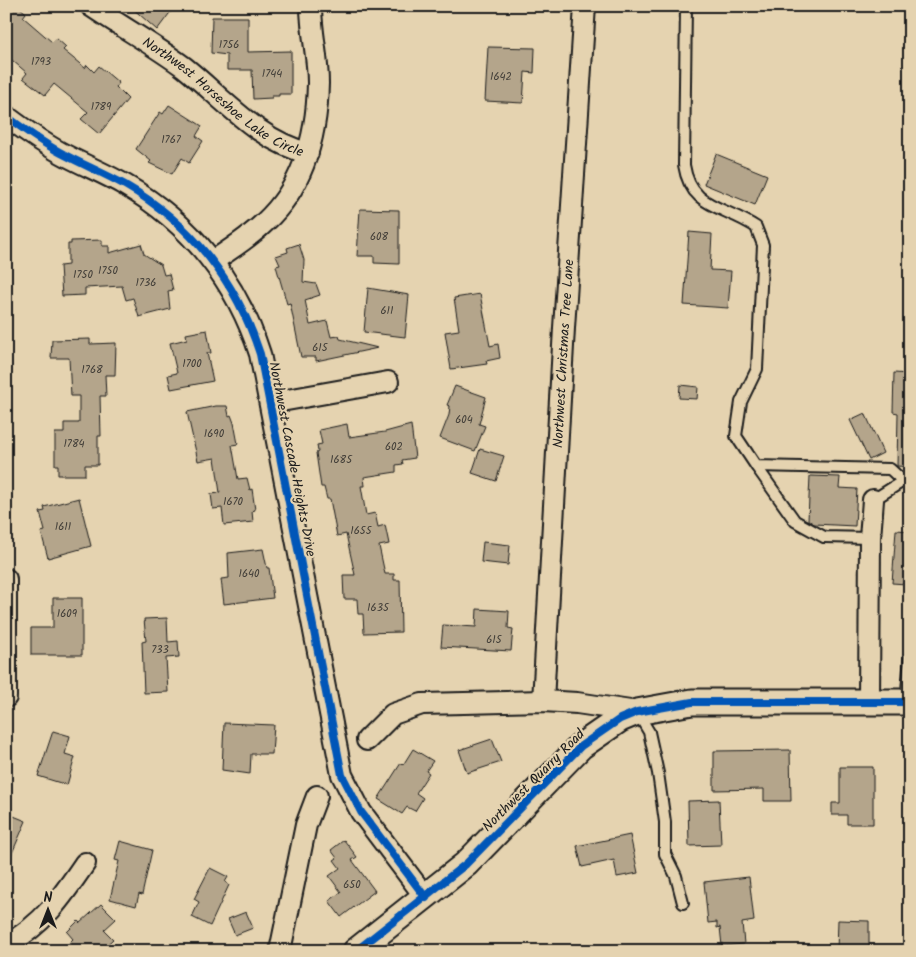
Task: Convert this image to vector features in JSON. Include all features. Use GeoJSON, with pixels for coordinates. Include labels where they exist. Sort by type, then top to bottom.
{"type":"FeatureCollection","features":[{"type":"Feature","properties":{"kind":"street","name":"Northwest Horseshoe Lake Circle"},"geometry":{"type":"LineString","coordinates":[[92,6],[146,40],[184,68],[273,140],[290,149],[308,153],[312,136],[318,83],[311,6]]}},
{"type":"Feature","properties":{"kind":"street","name":"Northwest Christmas Tree Lane"},"geometry":{"type":"LineString","coordinates":[[543,701],[564,328],[585,6]]}},
{"type":"Feature","properties":{"kind":"street","name":"Northwest Cascade Heights Drive"},"geometry":{"type":"LineString","coordinates":[[6,116],[33,136],[67,156],[125,185],[173,217],[213,261],[239,303],[253,334],[270,403],[342,775],[361,812],[426,898]]}},
{"type":"Feature","properties":{"kind":"street"},"geometry":{"type":"LineString","coordinates":[[213,261],[250,236],[279,207],[300,174],[308,153]]}},
{"type":"Feature","properties":{"kind":"street"},"geometry":{"type":"LineString","coordinates":[[270,403],[388,382]]}},
{"type":"Feature","properties":{"kind":"street"},"geometry":{"type":"LineString","coordinates":[[869,702],[870,538],[873,500]]}},
{"type":"Feature","properties":{"kind":"street"},"geometry":{"type":"LineString","coordinates":[[6,579],[7,697]]}},
{"type":"Feature","properties":{"kind":"street","name":"Northwest Quarry Road"},"geometry":{"type":"LineString","coordinates":[[367,740],[393,714],[422,704],[578,702],[637,712]]}},
{"type":"Feature","properties":{"kind":"street","name":"Northwest Quarry Road"},"geometry":{"type":"LineString","coordinates":[[356,951],[426,898],[489,842],[581,746],[620,719],[637,712],[692,702],[908,702]]}},
{"type":"Feature","properties":{"kind":"street"},"geometry":{"type":"LineString","coordinates":[[280,951],[306,825],[317,796]]}},
{"type":"Feature","properties":{"kind":"street"},"geometry":{"type":"LineString","coordinates":[[6,945],[37,926],[68,888],[85,863]]}},
{"type":"Feature","properties":{"kind":"lane"},"geometry":{"type":"LineString","coordinates":[[686,6],[684,165],[686,180],[695,195],[756,227],[763,246],[757,369],[741,402],[736,436],[795,521],[824,537],[870,538]]}},
{"type":"Feature","properties":{"kind":"lane"},"geometry":{"type":"LineString","coordinates":[[756,466],[890,469],[906,484],[873,500]]}},
{"type":"Feature","properties":{"kind":"lane"},"geometry":{"type":"LineString","coordinates":[[908,702],[910,658]]}},
{"type":"Feature","properties":{"kind":"lane"},"geometry":{"type":"LineString","coordinates":[[637,712],[649,732],[658,773],[665,822],[665,854],[676,876],[683,902]]}},
{"type":"Feature","properties":{"kind":"building"},"geometry":{"type":"Polygon","coordinates":[[[6,6],[18,6],[26,13],[23,17],[52,42],[56,38],[66,47],[63,50],[85,68],[87,65],[94,72],[99,66],[119,83],[116,87],[128,99],[99,134],[81,119],[88,112],[54,84],[45,95],[23,78],[27,73],[6,55],[6,6]]]}},
{"type":"Feature","properties":{"kind":"building"},"geometry":{"type":"Polygon","coordinates":[[[130,6],[175,6],[157,30],[130,6]]]}},
{"type":"Feature","properties":{"kind":"building"},"geometry":{"type":"Polygon","coordinates":[[[212,17],[248,17],[248,52],[291,51],[291,94],[279,94],[279,96],[272,96],[272,98],[253,99],[252,70],[227,70],[227,55],[211,53],[212,17]]]}},
{"type":"Feature","properties":{"kind":"building"},"geometry":{"type":"Polygon","coordinates":[[[488,47],[535,48],[534,73],[525,72],[523,103],[485,101],[488,47]]]}},
{"type":"Feature","properties":{"kind":"building"},"geometry":{"type":"Polygon","coordinates":[[[169,105],[202,126],[196,136],[203,141],[189,163],[182,158],[172,174],[149,163],[151,161],[136,149],[160,112],[163,114],[169,105]]]}},
{"type":"Feature","properties":{"kind":"building"},"geometry":{"type":"Polygon","coordinates":[[[716,154],[767,175],[755,205],[704,184],[716,154]]]}},
{"type":"Feature","properties":{"kind":"building"},"geometry":{"type":"Polygon","coordinates":[[[360,209],[399,210],[399,264],[374,263],[374,256],[357,256],[360,209]]]}},
{"type":"Feature","properties":{"kind":"building"},"geometry":{"type":"Polygon","coordinates":[[[689,232],[712,234],[710,270],[731,271],[728,308],[684,305],[689,232]]]}},
{"type":"Feature","properties":{"kind":"building"},"geometry":{"type":"Polygon","coordinates":[[[102,240],[102,246],[109,246],[109,253],[141,244],[144,254],[161,265],[164,275],[169,274],[173,290],[168,291],[170,309],[139,317],[133,298],[126,300],[122,286],[85,288],[85,295],[62,296],[60,266],[68,265],[68,244],[71,244],[71,241],[102,240]]]}},
{"type":"Feature","properties":{"kind":"building"},"geometry":{"type":"Polygon","coordinates":[[[299,244],[304,260],[303,282],[316,284],[320,295],[305,300],[310,325],[327,321],[331,337],[339,336],[340,339],[378,348],[316,361],[316,357],[301,357],[290,303],[287,304],[276,266],[280,265],[276,256],[288,252],[287,248],[299,244]]]}},
{"type":"Feature","properties":{"kind":"building"},"geometry":{"type":"Polygon","coordinates":[[[368,288],[409,295],[405,337],[364,332],[368,288]]]}},
{"type":"Feature","properties":{"kind":"building"},"geometry":{"type":"Polygon","coordinates":[[[480,294],[490,346],[498,344],[500,358],[486,361],[487,364],[451,369],[445,332],[459,330],[454,298],[480,294]]]}},
{"type":"Feature","properties":{"kind":"building"},"geometry":{"type":"Polygon","coordinates":[[[207,330],[211,353],[207,353],[213,381],[171,389],[168,375],[177,373],[170,343],[187,339],[186,334],[207,330]]]}},
{"type":"Feature","properties":{"kind":"building"},"geometry":{"type":"Polygon","coordinates":[[[90,339],[90,344],[116,343],[115,375],[105,375],[106,396],[100,396],[101,436],[98,436],[98,465],[85,465],[85,475],[58,475],[58,465],[55,465],[55,433],[64,433],[64,423],[79,423],[79,396],[71,396],[69,358],[51,358],[52,340],[90,339]]]}},
{"type":"Feature","properties":{"kind":"building"},"geometry":{"type":"Polygon","coordinates":[[[894,373],[910,374],[910,467],[897,466],[898,413],[893,412],[894,373]]]}},
{"type":"Feature","properties":{"kind":"building"},"geometry":{"type":"Polygon","coordinates":[[[680,385],[698,387],[697,399],[679,398],[680,385]]]}},
{"type":"Feature","properties":{"kind":"building"},"geometry":{"type":"Polygon","coordinates":[[[455,386],[486,397],[479,424],[485,426],[475,451],[440,438],[449,415],[450,406],[447,405],[455,386]]]}},
{"type":"Feature","properties":{"kind":"building"},"geometry":{"type":"Polygon","coordinates":[[[216,406],[227,406],[229,416],[231,415],[234,423],[238,444],[232,445],[238,479],[247,478],[250,490],[252,489],[255,510],[252,511],[253,522],[224,525],[222,508],[213,509],[211,494],[220,493],[215,458],[198,461],[187,412],[216,406]]]}},
{"type":"Feature","properties":{"kind":"building"},"geometry":{"type":"Polygon","coordinates":[[[865,413],[883,453],[869,460],[850,420],[865,413]]]}},
{"type":"Feature","properties":{"kind":"building"},"geometry":{"type":"Polygon","coordinates":[[[347,424],[349,437],[385,432],[411,425],[415,458],[402,460],[403,464],[396,465],[396,472],[364,477],[365,486],[361,486],[366,515],[375,513],[378,527],[385,525],[389,544],[379,546],[385,574],[394,574],[394,580],[400,580],[401,632],[364,633],[363,614],[358,614],[357,599],[344,599],[343,575],[355,575],[346,534],[337,536],[330,499],[327,499],[324,487],[321,487],[316,453],[318,452],[317,445],[322,444],[319,430],[347,424]]]}},
{"type":"Feature","properties":{"kind":"building"},"geometry":{"type":"Polygon","coordinates":[[[480,449],[504,456],[496,481],[472,473],[480,449]]]}},
{"type":"Feature","properties":{"kind":"building"},"geometry":{"type":"Polygon","coordinates":[[[810,476],[840,477],[839,488],[857,489],[855,526],[814,524],[808,520],[810,476]]]}},
{"type":"Feature","properties":{"kind":"building"},"geometry":{"type":"Polygon","coordinates":[[[79,498],[91,546],[48,558],[41,532],[45,531],[40,512],[45,511],[44,507],[79,498]]]}},
{"type":"Feature","properties":{"kind":"building"},"geometry":{"type":"Polygon","coordinates":[[[896,530],[910,531],[906,584],[892,583],[896,530]]]}},
{"type":"Feature","properties":{"kind":"building"},"geometry":{"type":"Polygon","coordinates":[[[483,542],[510,545],[508,565],[481,562],[483,542]]]}},
{"type":"Feature","properties":{"kind":"building"},"geometry":{"type":"Polygon","coordinates":[[[263,549],[267,568],[269,568],[273,598],[224,604],[221,579],[229,578],[228,553],[263,549]]]}},
{"type":"Feature","properties":{"kind":"building"},"geometry":{"type":"Polygon","coordinates":[[[53,598],[82,598],[82,655],[31,655],[31,628],[53,628],[53,598]]]}},
{"type":"Feature","properties":{"kind":"building"},"geometry":{"type":"Polygon","coordinates":[[[477,609],[509,611],[508,628],[513,629],[511,651],[441,647],[443,625],[476,627],[477,609]]]}},
{"type":"Feature","properties":{"kind":"building"},"geometry":{"type":"Polygon","coordinates":[[[167,618],[168,642],[178,641],[179,657],[166,658],[168,692],[144,693],[142,642],[146,641],[144,619],[167,618]]]}},
{"type":"Feature","properties":{"kind":"building"},"geometry":{"type":"Polygon","coordinates":[[[224,723],[274,725],[272,754],[251,754],[250,774],[222,770],[224,723]]]}},
{"type":"Feature","properties":{"kind":"building"},"geometry":{"type":"Polygon","coordinates":[[[53,731],[70,736],[65,754],[75,757],[67,785],[38,776],[53,731]]]}},
{"type":"Feature","properties":{"kind":"building"},"geometry":{"type":"Polygon","coordinates":[[[492,739],[501,762],[467,773],[459,750],[492,739]]]}},
{"type":"Feature","properties":{"kind":"building"},"geometry":{"type":"Polygon","coordinates":[[[413,749],[433,761],[426,771],[429,773],[416,793],[423,798],[415,811],[407,807],[402,814],[378,799],[401,763],[403,765],[413,749]]]}},
{"type":"Feature","properties":{"kind":"building"},"geometry":{"type":"Polygon","coordinates":[[[790,750],[791,801],[764,801],[764,789],[714,790],[714,751],[790,750]]]}},
{"type":"Feature","properties":{"kind":"building"},"geometry":{"type":"Polygon","coordinates":[[[840,767],[873,767],[873,824],[847,824],[847,815],[832,815],[832,803],[840,803],[840,767]]]}},
{"type":"Feature","properties":{"kind":"building"},"geometry":{"type":"Polygon","coordinates":[[[719,800],[721,845],[689,846],[688,801],[719,800]]]}},
{"type":"Feature","properties":{"kind":"building"},"geometry":{"type":"Polygon","coordinates":[[[6,813],[26,821],[6,867],[6,813]]]}},
{"type":"Feature","properties":{"kind":"building"},"geometry":{"type":"Polygon","coordinates":[[[630,835],[638,873],[617,877],[614,860],[582,867],[577,846],[630,835]]]}},
{"type":"Feature","properties":{"kind":"building"},"geometry":{"type":"Polygon","coordinates":[[[344,840],[357,857],[352,860],[375,891],[341,917],[329,901],[341,892],[329,876],[340,868],[334,860],[337,858],[331,850],[344,840]]]}},
{"type":"Feature","properties":{"kind":"building"},"geometry":{"type":"Polygon","coordinates":[[[120,841],[152,850],[142,895],[139,894],[136,906],[110,899],[119,861],[115,860],[120,841]]]}},
{"type":"Feature","properties":{"kind":"building"},"geometry":{"type":"Polygon","coordinates":[[[210,868],[228,877],[225,882],[229,885],[210,926],[192,917],[199,902],[194,899],[210,868]]]}},
{"type":"Feature","properties":{"kind":"building"},"geometry":{"type":"Polygon","coordinates":[[[749,877],[754,921],[742,923],[744,944],[722,946],[720,927],[717,928],[717,922],[708,923],[704,882],[749,877]]]}},
{"type":"Feature","properties":{"kind":"building"},"geometry":{"type":"Polygon","coordinates":[[[101,904],[116,919],[104,930],[113,939],[100,951],[61,951],[73,939],[67,932],[101,904]]]}},
{"type":"Feature","properties":{"kind":"building"},"geometry":{"type":"Polygon","coordinates":[[[246,912],[253,928],[235,935],[228,919],[246,912]]]}},
{"type":"Feature","properties":{"kind":"building"},"geometry":{"type":"Polygon","coordinates":[[[838,920],[869,921],[869,951],[837,951],[838,920]]]}},
{"type":"Feature","properties":{"kind":"cycle path"},"geometry":{"type":"LineString","coordinates":[[6,116],[51,147],[125,185],[171,217],[209,257],[225,279],[238,303],[260,354],[342,775],[361,812],[426,898]]}},
{"type":"Feature","properties":{"kind":"cycle path"},"geometry":{"type":"LineString","coordinates":[[356,951],[466,864],[581,746],[620,719],[637,712],[692,702],[910,702]]}}]}
